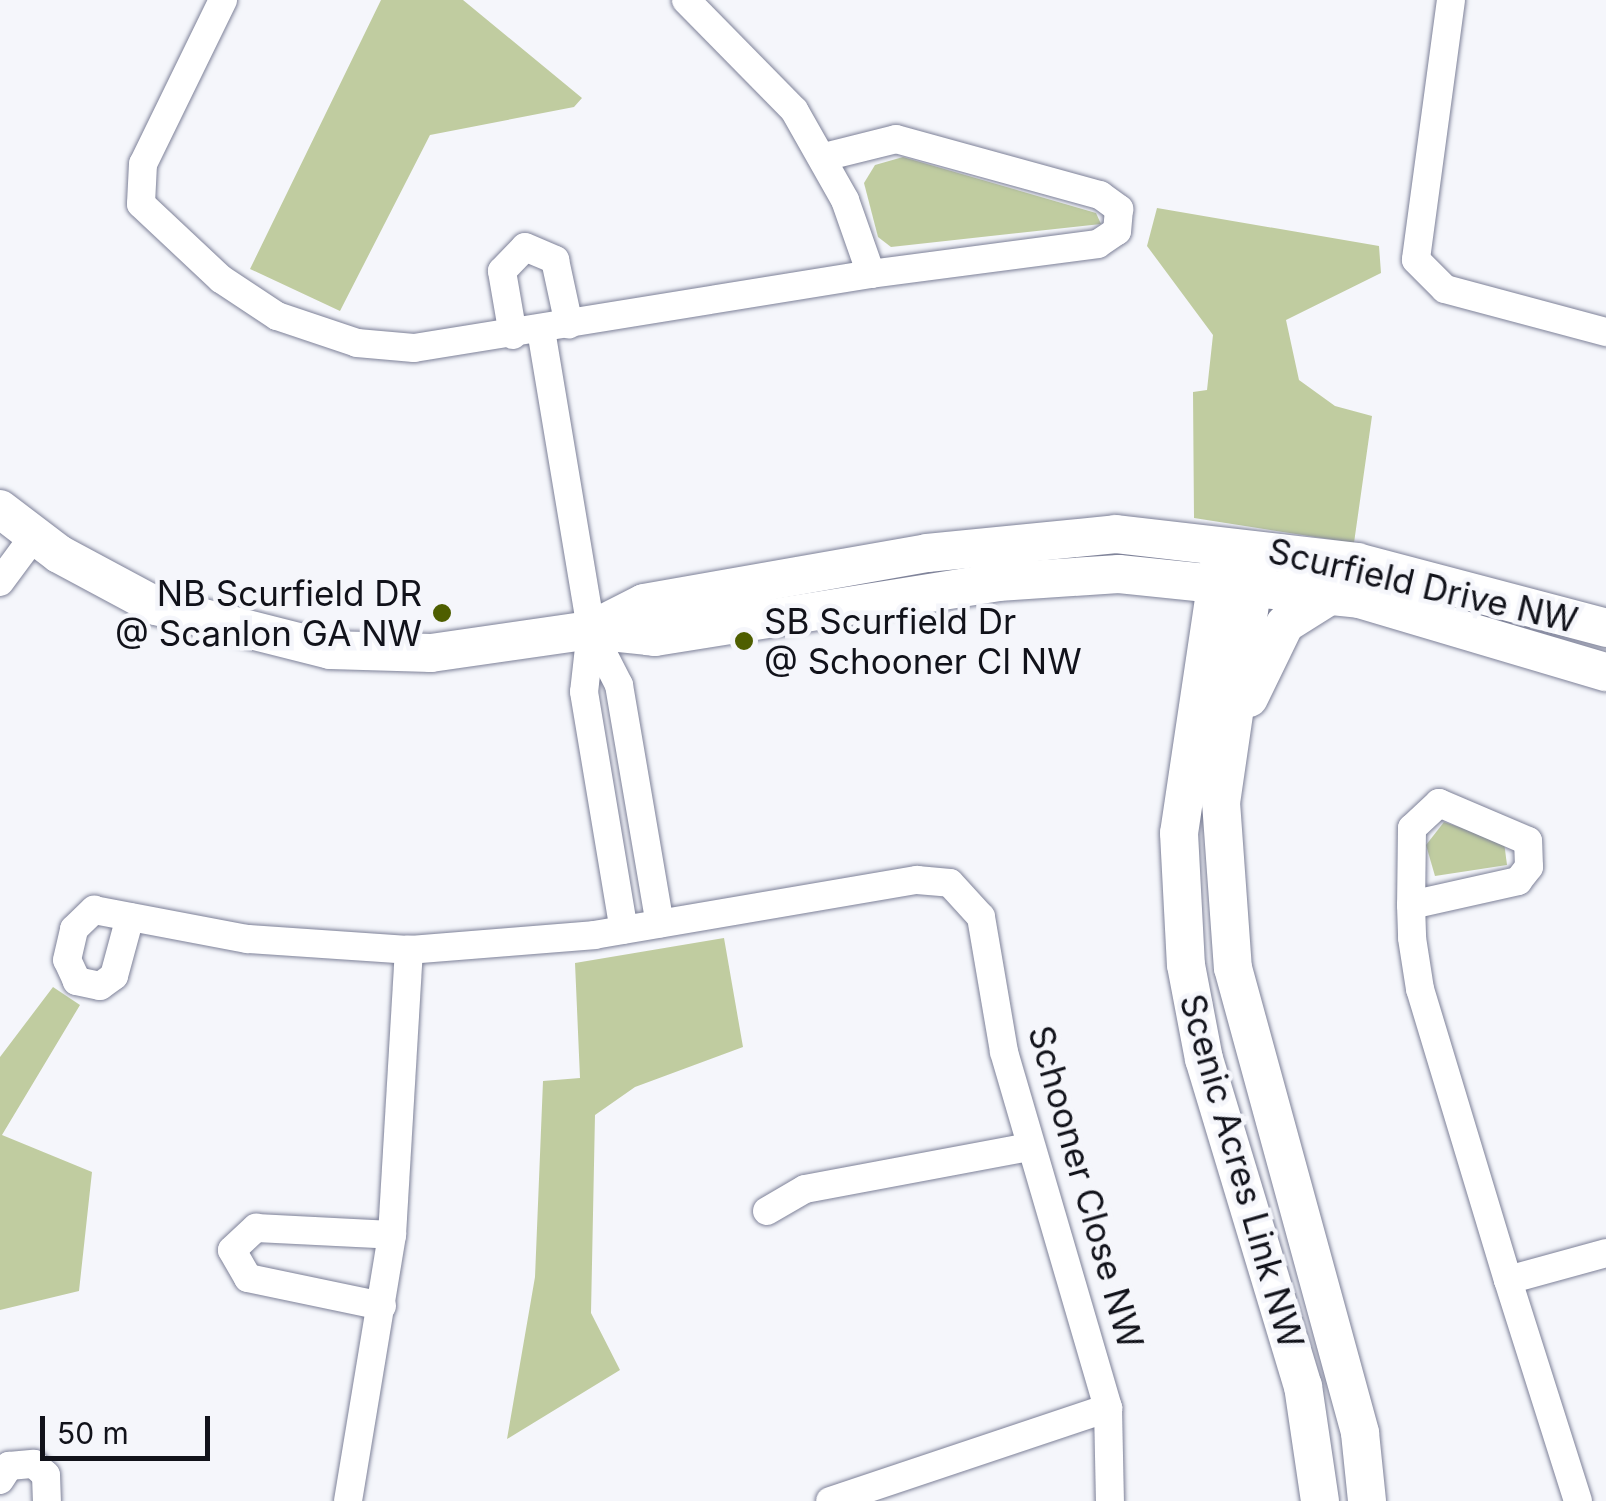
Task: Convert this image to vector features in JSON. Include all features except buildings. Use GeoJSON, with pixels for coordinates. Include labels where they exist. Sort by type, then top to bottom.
{"type":"FeatureCollection","features":[{"type":"Feature","properties":{"kind":"street"},"geometry":{"type":"LineString","coordinates":[[223,0],[143,164],[138,192],[147,214],[246,297],[328,336],[414,348],[527,333],[871,274],[1098,244],[1117,231],[1119,209],[1100,195],[896,139],[824,157]]}},
{"type":"Feature","properties":{"kind":"street"},"geometry":{"type":"LineString","coordinates":[[686,0],[752,58],[824,157],[871,274]]}},
{"type":"Feature","properties":{"kind":"street"},"geometry":{"type":"LineString","coordinates":[[1451,0],[1416,260],[1445,290],[1606,332]]}},
{"type":"Feature","properties":{"kind":"street"},"geometry":{"type":"LineString","coordinates":[[570,325],[556,260],[525,247],[502,271],[527,333],[591,630],[619,685],[660,924]]}},
{"type":"Feature","properties":{"kind":"street"},"geometry":{"type":"LineString","coordinates":[[0,582],[10,520]]}},
{"type":"Feature","properties":{"kind":"street","name":"Scurfield Drive NW"},"geometry":{"type":"LineString","coordinates":[[10,520],[156,606],[270,641],[431,653],[591,630],[655,637],[1058,576],[1234,582],[1331,595],[1478,628],[1606,672]]}},
{"type":"Feature","properties":{"kind":"street","name":"Scurfield Drive NW"},"geometry":{"type":"LineString","coordinates":[[591,630],[644,603],[1008,541],[1116,534],[1241,544],[1494,594],[1606,628]]}},
{"type":"Feature","properties":{"kind":"street","name":"Scenic Acres Link NW"},"geometry":{"type":"LineString","coordinates":[[1241,544],[1179,832],[1186,966],[1204,1058],[1303,1386],[1320,1501]]}},
{"type":"Feature","properties":{"kind":"street","name":"Scenic Acres Link NW"},"geometry":{"type":"LineString","coordinates":[[1234,582],[1221,802],[1234,968],[1360,1433],[1367,1501]]}},
{"type":"Feature","properties":{"kind":"street"},"geometry":{"type":"LineString","coordinates":[[1221,802],[1267,651],[1285,624],[1331,595]]}},
{"type":"Feature","properties":{"kind":"street"},"geometry":{"type":"LineString","coordinates":[[591,630],[584,692],[624,930]]}},
{"type":"Feature","properties":{"kind":"street"},"geometry":{"type":"LineString","coordinates":[[1411,904],[1518,881],[1529,867],[1528,842],[1446,804],[1424,808],[1412,828],[1411,904],[1420,989],[1578,1501]]}},
{"type":"Feature","properties":{"kind":"street","name":"Schooner Close NW"},"geometry":{"type":"LineString","coordinates":[[130,917],[248,939],[409,950],[624,930],[917,880],[950,883],[980,917],[1029,1147],[1108,1408],[1110,1501]]}},
{"type":"Feature","properties":{"kind":"street"},"geometry":{"type":"LineString","coordinates":[[348,1501],[392,1235],[409,950]]}},
{"type":"Feature","properties":{"kind":"street"},"geometry":{"type":"LineString","coordinates":[[767,1211],[806,1190],[1029,1147]]}},
{"type":"Feature","properties":{"kind":"street"},"geometry":{"type":"LineString","coordinates":[[382,1306],[248,1278],[232,1250],[256,1228],[392,1235]]}},
{"type":"Feature","properties":{"kind":"street"},"geometry":{"type":"LineString","coordinates":[[1508,1280],[1606,1253]]}},
{"type":"Feature","properties":{"kind":"street"},"geometry":{"type":"LineString","coordinates":[[830,1501],[1108,1408]]}},
{"type":"Feature","properties":{"kind":"street"},"geometry":{"type":"LineString","coordinates":[[0,1480],[17,1463],[34,1464],[49,1484],[47,1501]]}},
{"type":"Feature","properties":{"kind":"green space"},"geometry":{"type":"Polygon","coordinates":[[[381,0],[463,0],[582,98],[574,107],[430,135],[340,311],[250,269],[381,0]]]}},
{"type":"Feature","properties":{"kind":"green space"},"geometry":{"type":"Polygon","coordinates":[[[903,157],[1096,213],[1101,224],[891,247],[878,237],[864,183],[875,165],[903,157]]]}},
{"type":"Feature","properties":{"kind":"green space"},"geometry":{"type":"Polygon","coordinates":[[[1157,208],[1379,246],[1381,273],[1286,320],[1299,380],[1335,406],[1372,416],[1354,543],[1194,518],[1193,392],[1207,390],[1213,335],[1147,246],[1157,208]]]}},
{"type":"Feature","properties":{"kind":"green space"},"geometry":{"type":"Polygon","coordinates":[[[1444,822],[1504,842],[1507,865],[1435,876],[1426,845],[1444,822]]]}},
{"type":"Feature","properties":{"kind":"green space"},"geometry":{"type":"Polygon","coordinates":[[[724,938],[743,1047],[635,1087],[595,1115],[591,1313],[620,1370],[507,1439],[535,1277],[543,1081],[580,1078],[575,963],[724,938]]]}},
{"type":"Feature","properties":{"kind":"green space"},"geometry":{"type":"Polygon","coordinates":[[[53,987],[80,1005],[2,1135],[92,1172],[79,1291],[0,1310],[0,1057],[53,987]]]}},
{"type":"Feature","properties":{"kind":"place","name":"NB Scurfield DR @ Scanlon GA NW"},"geometry":{"type":"Point","coordinates":[442,613]}},
{"type":"Feature","properties":{"kind":"place","name":"SB Scurfield Dr @ Schooner Cl NW"},"geometry":{"type":"Point","coordinates":[744,641]}}]}
